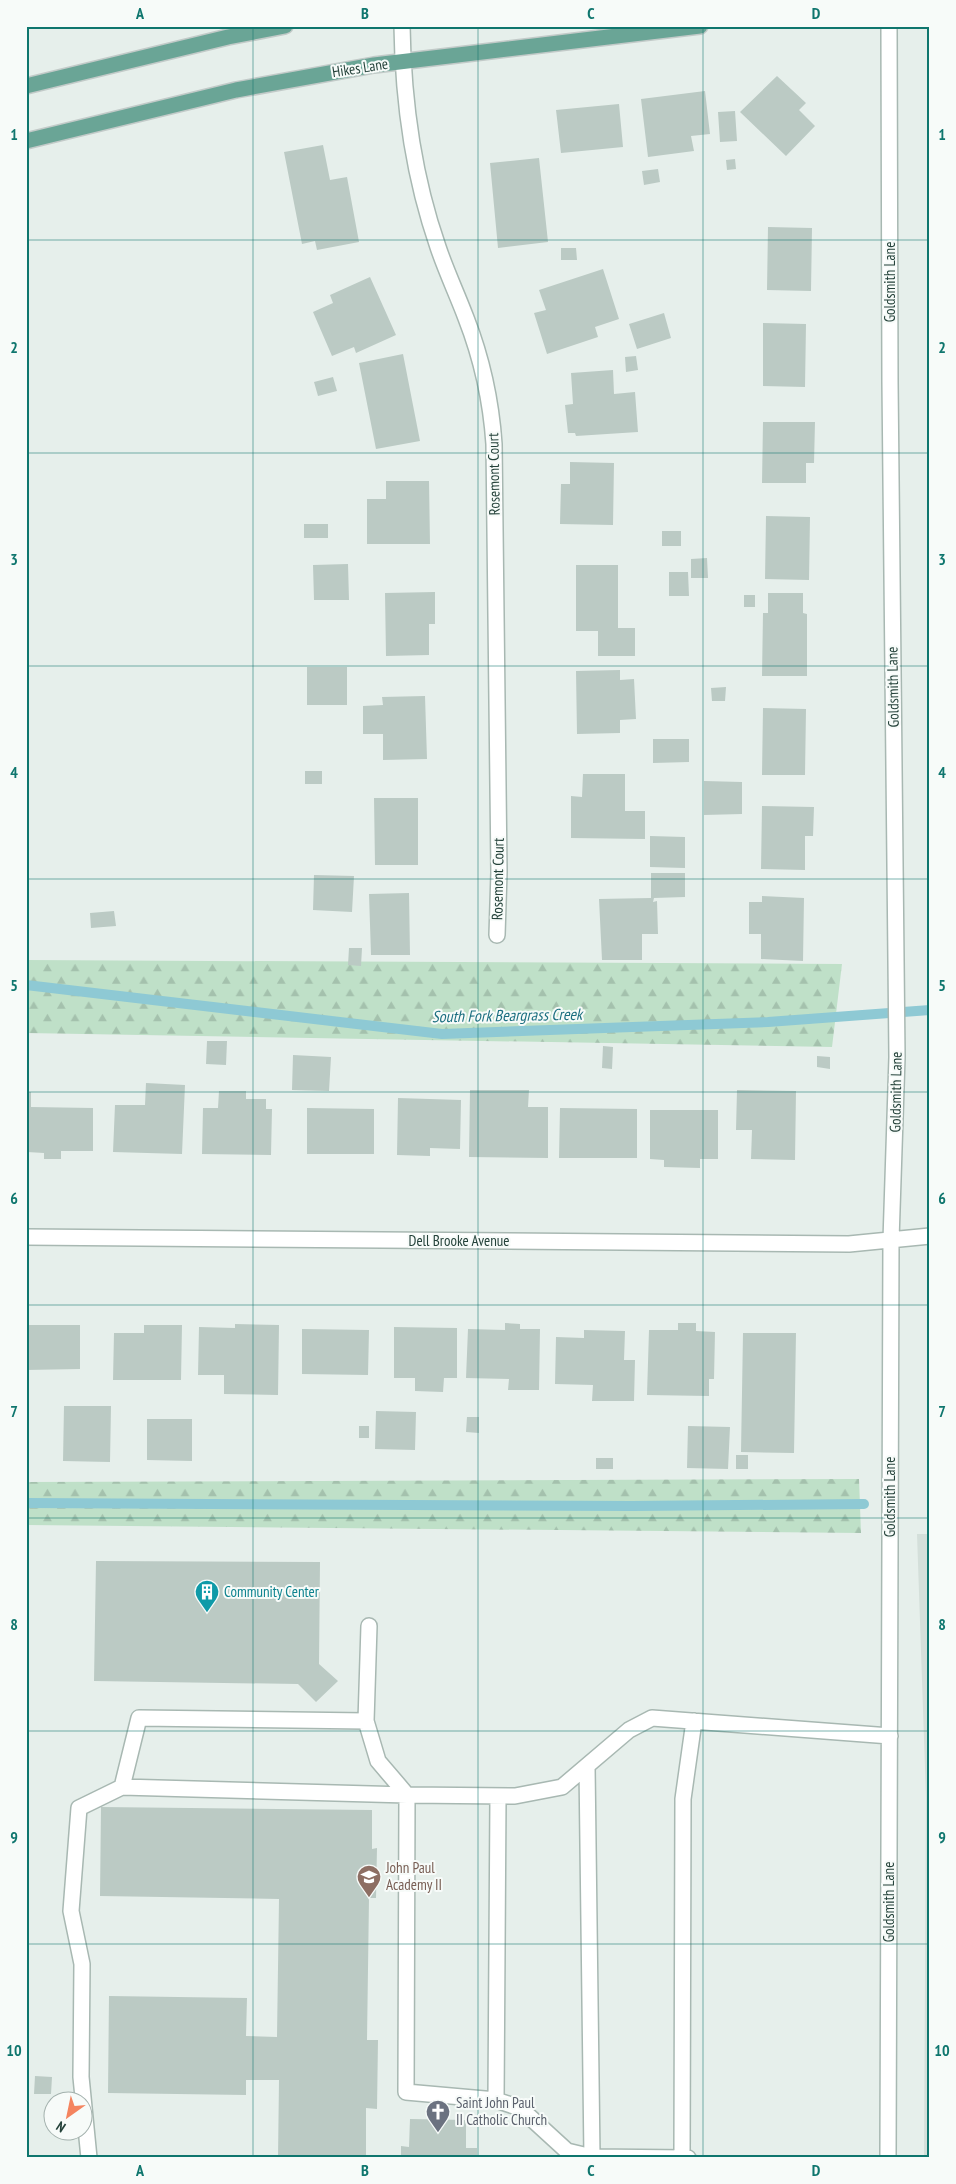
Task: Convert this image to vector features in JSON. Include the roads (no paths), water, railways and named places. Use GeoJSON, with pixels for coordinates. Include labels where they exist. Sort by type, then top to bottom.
{"type":"FeatureCollection","features":[{"type":"Feature","properties":{"kind":"main road"},"geometry":{"type":"LineString","coordinates":[[26,86],[228,37],[286,26]]}},
{"type":"Feature","properties":{"kind":"main road","name":"Hikes Lane"},"geometry":{"type":"LineString","coordinates":[[26,141],[236,90],[403,62],[700,26]]}},
{"type":"Feature","properties":{"kind":"street","name":"Rosemont Court"},"geometry":{"type":"LineString","coordinates":[[402,26],[403,62],[417,172],[438,247],[467,319],[484,372],[492,409],[494,444],[498,852],[497,935]]}},
{"type":"Feature","properties":{"kind":"street","name":"Goldsmith Lane"},"geometry":{"type":"LineString","coordinates":[[888,2158],[892,1240],[897,1057],[890,402],[889,26]]}},
{"type":"Feature","properties":{"kind":"street","name":"Dell Brooke Avenue"},"geometry":{"type":"LineString","coordinates":[[26,1237],[839,1244],[930,1236]]}},
{"type":"Feature","properties":{"kind":"street"},"geometry":{"type":"LineString","coordinates":[[369,1626],[366,1721],[378,1761],[407,1795],[406,2092],[496,2100],[520,2108],[567,2151],[592,2157],[688,2158]]}},
{"type":"Feature","properties":{"kind":"street"},"geometry":{"type":"LineString","coordinates":[[122,1787],[139,1718],[366,1721]]}},
{"type":"Feature","properties":{"kind":"street"},"geometry":{"type":"LineString","coordinates":[[89,2158],[81,2077],[82,1964],[70,1911],[79,1808],[122,1787],[514,1796],[562,1787],[629,1730],[652,1718],[890,1736]]}},
{"type":"Feature","properties":{"kind":"street"},"geometry":{"type":"LineString","coordinates":[[682,2158],[683,1799],[694,1721]]}},
{"type":"Feature","properties":{"kind":"street"},"geometry":{"type":"LineString","coordinates":[[587,1766],[592,2157]]}},
{"type":"Feature","properties":{"kind":"street"},"geometry":{"type":"LineString","coordinates":[[496,2100],[498,1797]]}},
{"type":"Feature","properties":{"kind":"waterway","name":"South Fork Beargrass Creek"},"geometry":{"type":"LineString","coordinates":[[26,985],[442,1034],[768,1022],[930,1010]]}},
{"type":"Feature","properties":{"kind":"waterway"},"geometry":{"type":"LineString","coordinates":[[26,1503],[632,1506],[864,1504]]}},
{"type":"Feature","properties":{"kind":"place","name":"Community Center"},"geometry":{"type":"Point","coordinates":[207,1613]}},
{"type":"Feature","properties":{"kind":"place","name":"John Paul Academy II"},"geometry":{"type":"Point","coordinates":[369,1898]}},
{"type":"Feature","properties":{"kind":"place","name":"Saint John Paul II Catholic Church"},"geometry":{"type":"Point","coordinates":[438,2133]}}]}
